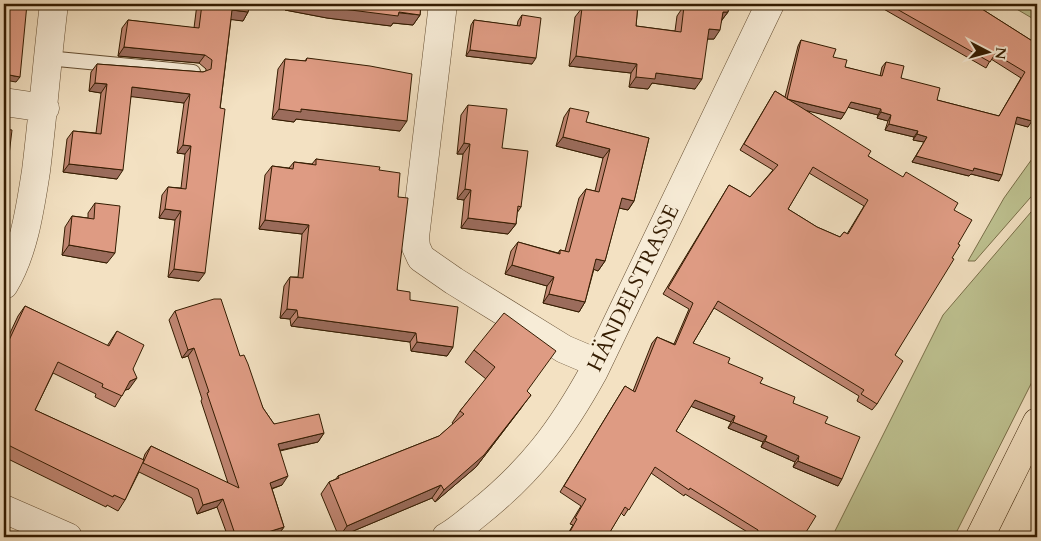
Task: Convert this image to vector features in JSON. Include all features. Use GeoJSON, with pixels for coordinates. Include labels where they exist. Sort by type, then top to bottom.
{"type":"FeatureCollection","features":[{"type":"Feature","properties":{"kind":"main road"},"geometry":{"type":"LineString","coordinates":[[980,537],[1037,422]]}},
{"type":"Feature","properties":{"kind":"street"},"geometry":{"type":"LineString","coordinates":[[4,285],[20,246],[30,214],[44,108],[47,58],[54,4]]}},
{"type":"Feature","properties":{"kind":"street"},"geometry":{"type":"LineString","coordinates":[[442,4],[416,227],[416,247],[422,258],[454,281],[564,349],[597,363]]}},
{"type":"Feature","properties":{"kind":"street","name":"HÄNDELSTRASSE"},"geometry":{"type":"LineString","coordinates":[[446,537],[492,502],[536,460],[568,417],[597,363],[770,4]]}},
{"type":"Feature","properties":{"kind":"street"},"geometry":{"type":"LineString","coordinates":[[4,102],[44,108]]}},
{"type":"Feature","properties":{"kind":"street"},"geometry":{"type":"LineString","coordinates":[[4,509],[68,537]]}},
{"type":"Feature","properties":{"kind":"lane"},"geometry":{"type":"LineString","coordinates":[[47,58],[198,72]]}},
{"type":"Feature","properties":{"kind":"green space"},"geometry":{"type":"Polygon","coordinates":[[[1008,4],[1037,4],[1037,21],[1008,4]]]}},
{"type":"Feature","properties":{"kind":"green space"},"geometry":{"type":"Polygon","coordinates":[[[1037,152],[1037,190],[975,261],[968,261],[1004,198],[1037,152]]]}},
{"type":"Feature","properties":{"kind":"green space"},"geometry":{"type":"Polygon","coordinates":[[[1037,205],[1037,372],[954,537],[832,537],[943,315],[1037,205]]]}},
{"type":"Feature","properties":{"kind":"building"},"geometry":{"type":"Polygon","coordinates":[[[4,4],[27,4],[20,77],[4,74],[4,4]]]}},
{"type":"Feature","properties":{"kind":"building"},"geometry":{"type":"Polygon","coordinates":[[[202,4],[250,4],[248,12],[232,10],[220,108],[225,109],[205,273],[174,269],[181,211],[165,209],[168,187],[186,189],[191,146],[183,145],[190,94],[132,87],[123,170],[69,164],[73,131],[101,134],[107,84],[95,83],[97,64],[203,72],[211,69],[212,60],[205,55],[124,47],[128,20],[199,28],[202,4]]]}},
{"type":"Feature","properties":{"kind":"building"},"geometry":{"type":"Polygon","coordinates":[[[314,4],[421,4],[420,15],[399,12],[398,16],[314,4]]]}},
{"type":"Feature","properties":{"kind":"building"},"geometry":{"type":"Polygon","coordinates":[[[589,4],[638,4],[636,26],[681,32],[684,6],[689,4],[729,4],[728,12],[723,12],[720,30],[709,29],[702,79],[656,73],[655,79],[636,77],[637,64],[576,56],[582,8],[589,8],[589,4]]]}},
{"type":"Feature","properties":{"kind":"building"},"geometry":{"type":"Polygon","coordinates":[[[888,4],[974,4],[1037,44],[1037,113],[1032,121],[1017,117],[1002,175],[974,168],[973,171],[916,156],[927,137],[917,134],[918,131],[889,124],[891,115],[881,112],[881,109],[851,102],[845,113],[787,99],[801,40],[836,49],[833,57],[847,60],[845,67],[882,76],[886,62],[904,66],[901,78],[940,88],[937,100],[999,116],[1025,72],[995,54],[990,62],[888,4]]]}},
{"type":"Feature","properties":{"kind":"building"},"geometry":{"type":"Polygon","coordinates":[[[522,15],[541,18],[536,58],[470,50],[474,20],[520,26],[522,15]]]}},
{"type":"Feature","properties":{"kind":"building"},"geometry":{"type":"Polygon","coordinates":[[[307,58],[370,66],[412,74],[407,121],[301,109],[301,112],[279,109],[285,59],[306,61],[307,58]]]}},
{"type":"Feature","properties":{"kind":"building"},"geometry":{"type":"Polygon","coordinates":[[[775,91],[871,151],[868,156],[903,177],[906,172],[958,203],[954,210],[972,220],[958,244],[960,245],[952,258],[954,259],[895,355],[903,361],[877,404],[861,394],[864,390],[718,301],[693,343],[730,358],[728,363],[763,378],[760,383],[795,397],[793,403],[828,417],[825,423],[860,437],[842,479],[798,461],[799,456],[765,441],[767,436],[733,422],[735,416],[695,400],[676,431],[816,516],[803,537],[758,537],[758,530],[690,488],[689,490],[655,467],[629,510],[625,507],[607,537],[567,537],[586,499],[564,486],[625,386],[635,392],[657,337],[675,345],[693,303],[668,288],[729,185],[750,197],[778,165],[744,144],[775,91]],[[813,167],[788,209],[817,227],[840,237],[844,232],[848,234],[868,200],[813,167]]]}},
{"type":"Feature","properties":{"kind":"building"},"geometry":{"type":"Polygon","coordinates":[[[468,105],[507,109],[502,148],[528,151],[521,207],[518,206],[516,224],[468,218],[471,190],[465,189],[470,144],[464,143],[468,105]]]}},
{"type":"Feature","properties":{"kind":"building"},"geometry":{"type":"Polygon","coordinates":[[[570,108],[589,112],[586,122],[649,138],[634,201],[622,198],[605,261],[596,259],[585,302],[549,294],[554,277],[512,265],[518,242],[560,254],[560,250],[569,252],[586,189],[599,192],[610,149],[563,137],[570,108]]]}},
{"type":"Feature","properties":{"kind":"building"},"geometry":{"type":"Polygon","coordinates":[[[4,118],[7,118],[5,129],[12,130],[4,197],[4,118]]]}},
{"type":"Feature","properties":{"kind":"building"},"geometry":{"type":"Polygon","coordinates":[[[316,159],[380,167],[379,170],[400,173],[398,197],[408,198],[397,290],[410,292],[410,300],[458,307],[453,347],[417,342],[416,333],[298,317],[297,310],[287,309],[290,277],[303,278],[309,225],[265,220],[272,166],[293,169],[294,162],[316,165],[316,159]]]}},
{"type":"Feature","properties":{"kind":"building"},"geometry":{"type":"Polygon","coordinates":[[[95,203],[120,206],[115,253],[69,245],[72,216],[94,219],[95,203]]]}},
{"type":"Feature","properties":{"kind":"building"},"geometry":{"type":"Polygon","coordinates":[[[214,299],[221,299],[240,356],[244,355],[263,408],[274,424],[319,414],[324,433],[278,444],[288,476],[270,483],[284,527],[252,537],[236,537],[223,499],[203,505],[198,489],[143,463],[151,446],[239,488],[194,348],[188,350],[175,311],[214,299]]]}},
{"type":"Feature","properties":{"kind":"building"},"geometry":{"type":"Polygon","coordinates":[[[25,306],[109,346],[117,331],[144,345],[133,369],[137,378],[130,381],[122,396],[102,387],[103,384],[58,362],[35,410],[144,460],[125,500],[114,495],[113,497],[4,443],[4,351],[25,306]]]}},
{"type":"Feature","properties":{"kind":"building"},"geometry":{"type":"Polygon","coordinates":[[[504,313],[556,351],[527,391],[531,395],[484,455],[444,490],[441,485],[347,526],[329,482],[339,478],[338,476],[439,436],[464,414],[460,411],[495,367],[474,350],[504,313]]]}}]}
